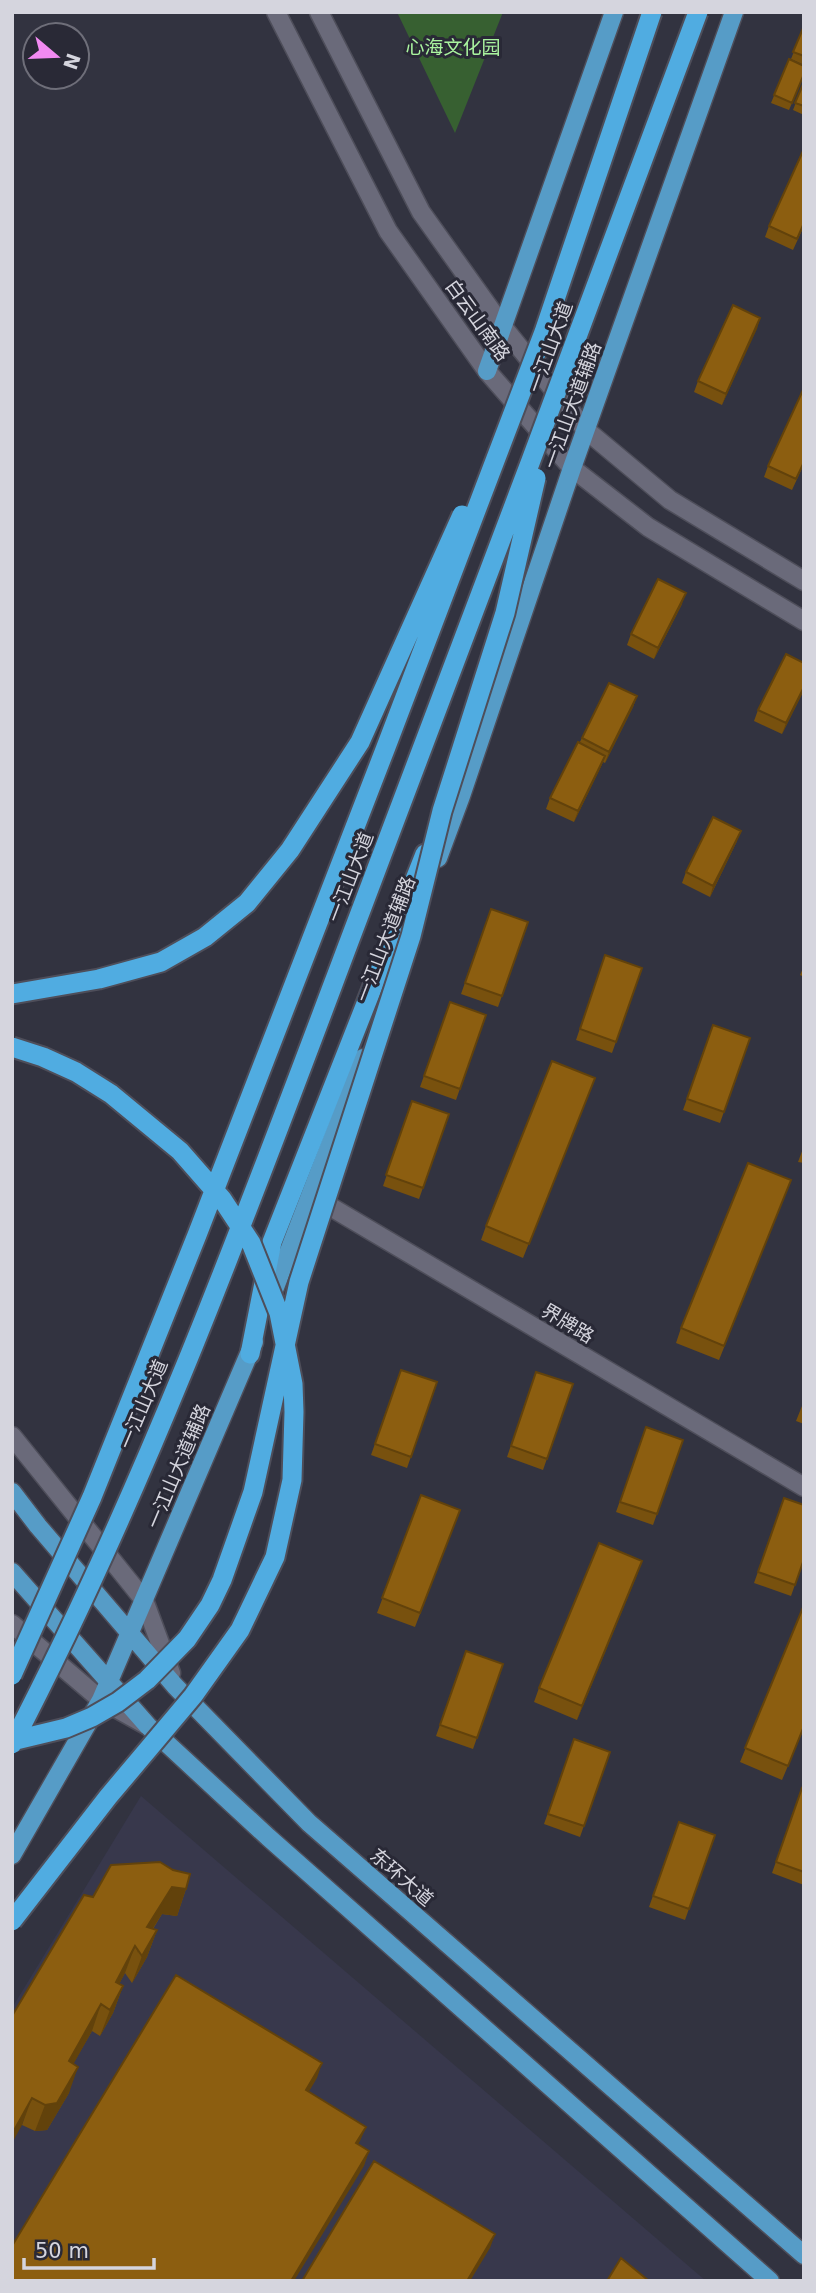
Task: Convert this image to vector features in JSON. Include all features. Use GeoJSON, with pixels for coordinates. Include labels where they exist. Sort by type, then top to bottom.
{"type":"FeatureCollection","features":[{"type":"Feature","properties":{"kind":"highway","name":"一江山大道"},"geometry":{"type":"LineString","coordinates":[[12,1675],[92,1497],[386,747],[544,332],[652,12]]}},
{"type":"Feature","properties":{"kind":"highway","name":"一江山大道"},"geometry":{"type":"LineString","coordinates":[[12,1743],[36,1699],[123,1509],[231,1254],[552,408],[698,12]]}},
{"type":"Feature","properties":{"kind":"highway"},"geometry":{"type":"LineString","coordinates":[[12,994],[99,979],[161,961],[205,937],[247,903],[290,850],[360,742],[544,332]]}},
{"type":"Feature","properties":{"kind":"highway"},"geometry":{"type":"LineString","coordinates":[[12,1743],[66,1728],[118,1702],[147,1680],[200,1622],[222,1580],[253,1492],[299,1282],[411,936],[442,811],[505,614],[552,408]]}},
{"type":"Feature","properties":{"kind":"highway"},"geometry":{"type":"LineString","coordinates":[[250,1354],[272,1241],[442,811]]}},
{"type":"Feature","properties":{"kind":"highway"},"geometry":{"type":"LineString","coordinates":[[12,1047],[76,1072],[111,1094],[180,1151],[222,1199],[251,1243],[279,1313],[293,1384],[294,1424],[292,1480],[275,1557],[240,1630],[193,1696],[108,1797],[12,1921]]}},
{"type":"Feature","properties":{"kind":"main road","name":"白云山南路"},"geometry":{"type":"LineString","coordinates":[[276,12],[388,231],[488,371],[572,468],[648,527],[804,621]]}},
{"type":"Feature","properties":{"kind":"main road","name":"白云山南路"},"geometry":{"type":"LineString","coordinates":[[319,12],[421,212],[503,327],[586,430],[670,500],[804,582]]}},
{"type":"Feature","properties":{"kind":"main road"},"geometry":{"type":"LineString","coordinates":[[488,371],[614,12]]}},
{"type":"Feature","properties":{"kind":"main road","name":"一江山大道辅路"},"geometry":{"type":"LineString","coordinates":[[12,1855],[101,1700],[250,1354],[461,796],[572,468],[734,12]]}},
{"type":"Feature","properties":{"kind":"main road","name":"界牌路"},"geometry":{"type":"LineString","coordinates":[[311,1195],[804,1487]]}},
{"type":"Feature","properties":{"kind":"main road"},"geometry":{"type":"LineString","coordinates":[[12,1436],[144,1600],[175,1686]]}},
{"type":"Feature","properties":{"kind":"main road","name":"东环大道"},"geometry":{"type":"LineString","coordinates":[[12,1492],[175,1686],[309,1823],[804,2255]]}},
{"type":"Feature","properties":{"kind":"main road"},"geometry":{"type":"LineString","coordinates":[[12,1572],[148,1726],[268,1837],[769,2281]]}},
{"type":"Feature","properties":{"kind":"main road"},"geometry":{"type":"LineString","coordinates":[[12,1624],[101,1700],[148,1726]]}},
{"type":"Feature","properties":{"kind":"shaded area"},"geometry":{"type":"Polygon","coordinates":[[[141,1796],[706,2281],[12,2281],[12,2008],[141,1796]]]}},
{"type":"Feature","properties":{"kind":"green space","name":"心海文化园"},"geometry":{"type":"Polygon","coordinates":[[[397,12],[503,12],[455,133],[397,12]]]}},
{"type":"Feature","properties":{"kind":"building"},"geometry":{"type":"Polygon","coordinates":[[[804,26],[804,56],[793,52],[804,26]]]}},
{"type":"Feature","properties":{"kind":"building"},"geometry":{"type":"Polygon","coordinates":[[[789,59],[804,66],[804,74],[792,103],[774,95],[789,59]]]}},
{"type":"Feature","properties":{"kind":"building"},"geometry":{"type":"Polygon","coordinates":[[[804,82],[804,106],[795,103],[804,82]]]}},
{"type":"Feature","properties":{"kind":"building"},"geometry":{"type":"Polygon","coordinates":[[[803,151],[804,223],[797,239],[769,226],[803,151]]]}},
{"type":"Feature","properties":{"kind":"building"},"geometry":{"type":"Polygon","coordinates":[[[733,305],[760,318],[726,394],[698,381],[733,305]]]}},
{"type":"Feature","properties":{"kind":"building"},"geometry":{"type":"Polygon","coordinates":[[[803,390],[804,462],[796,479],[768,466],[803,390]]]}},
{"type":"Feature","properties":{"kind":"building"},"geometry":{"type":"Polygon","coordinates":[[[658,579],[686,593],[658,648],[631,634],[658,579]]]}},
{"type":"Feature","properties":{"kind":"building"},"geometry":{"type":"Polygon","coordinates":[[[786,654],[804,663],[804,687],[786,723],[758,710],[786,654]]]}},
{"type":"Feature","properties":{"kind":"building"},"geometry":{"type":"Polygon","coordinates":[[[609,683],[637,696],[609,752],[582,738],[609,683]]]}},
{"type":"Feature","properties":{"kind":"building"},"geometry":{"type":"Polygon","coordinates":[[[578,742],[605,756],[578,811],[550,798],[578,742]]]}},
{"type":"Feature","properties":{"kind":"building"},"geometry":{"type":"Polygon","coordinates":[[[713,817],[741,831],[713,886],[686,872],[713,817]]]}},
{"type":"Feature","properties":{"kind":"building"},"geometry":{"type":"Polygon","coordinates":[[[491,909],[528,922],[502,996],[465,983],[491,909]]]}},
{"type":"Feature","properties":{"kind":"building"},"geometry":{"type":"Polygon","coordinates":[[[605,955],[642,968],[616,1042],[580,1029],[605,955]]]}},
{"type":"Feature","properties":{"kind":"building"},"geometry":{"type":"Polygon","coordinates":[[[450,1002],[486,1015],[460,1089],[424,1076],[450,1002]]]}},
{"type":"Feature","properties":{"kind":"building"},"geometry":{"type":"Polygon","coordinates":[[[713,1025],[750,1038],[724,1112],[687,1099],[713,1025]]]}},
{"type":"Feature","properties":{"kind":"building"},"geometry":{"type":"Polygon","coordinates":[[[552,1061],[595,1078],[529,1244],[486,1226],[552,1061]]]}},
{"type":"Feature","properties":{"kind":"building"},"geometry":{"type":"Polygon","coordinates":[[[412,1101],[449,1114],[423,1188],[386,1175],[412,1101]]]}},
{"type":"Feature","properties":{"kind":"building"},"geometry":{"type":"Polygon","coordinates":[[[748,1163],[791,1180],[724,1346],[681,1328],[748,1163]]]}},
{"type":"Feature","properties":{"kind":"building"},"geometry":{"type":"Polygon","coordinates":[[[401,1370],[437,1382],[411,1457],[375,1444],[401,1370]]]}},
{"type":"Feature","properties":{"kind":"building"},"geometry":{"type":"Polygon","coordinates":[[[536,1372],[573,1384],[547,1459],[511,1446],[536,1372]]]}},
{"type":"Feature","properties":{"kind":"building"},"geometry":{"type":"Polygon","coordinates":[[[646,1427],[683,1440],[657,1514],[620,1502],[646,1427]]]}},
{"type":"Feature","properties":{"kind":"building"},"geometry":{"type":"Polygon","coordinates":[[[421,1495],[460,1510],[420,1613],[382,1598],[421,1495]]]}},
{"type":"Feature","properties":{"kind":"building"},"geometry":{"type":"Polygon","coordinates":[[[784,1498],[804,1505],[804,1559],[795,1585],[758,1572],[784,1498]]]}},
{"type":"Feature","properties":{"kind":"building"},"geometry":{"type":"Polygon","coordinates":[[[599,1543],[642,1561],[582,1706],[539,1688],[599,1543]]]}},
{"type":"Feature","properties":{"kind":"building"},"geometry":{"type":"Polygon","coordinates":[[[804,1605],[804,1726],[788,1766],[745,1748],[804,1605]]]}},
{"type":"Feature","properties":{"kind":"building"},"geometry":{"type":"Polygon","coordinates":[[[466,1651],[503,1664],[477,1738],[440,1725],[466,1651]]]}},
{"type":"Feature","properties":{"kind":"building"},"geometry":{"type":"Polygon","coordinates":[[[574,1739],[610,1752],[584,1826],[548,1814],[574,1739]]]}},
{"type":"Feature","properties":{"kind":"building"},"geometry":{"type":"Polygon","coordinates":[[[802,1788],[804,1789],[804,1872],[776,1862],[802,1788]]]}},
{"type":"Feature","properties":{"kind":"building"},"geometry":{"type":"Polygon","coordinates":[[[679,1822],[715,1835],[689,1909],[653,1896],[679,1822]]]}},
{"type":"Feature","properties":{"kind":"building"},"geometry":{"type":"Polygon","coordinates":[[[160,1862],[173,1870],[190,1874],[186,1889],[172,1887],[147,1927],[157,1930],[142,1956],[135,1946],[116,1982],[123,1986],[110,2010],[101,2004],[69,2061],[78,2067],[57,2103],[45,2105],[32,2098],[12,2134],[12,2016],[84,1895],[93,1897],[111,1865],[160,1862]]]}},
{"type":"Feature","properties":{"kind":"building"},"geometry":{"type":"Polygon","coordinates":[[[176,1975],[322,2063],[306,2090],[366,2127],[356,2143],[369,2151],[291,2281],[12,2281],[12,2246],[176,1975]]]}},
{"type":"Feature","properties":{"kind":"building"},"geometry":{"type":"Polygon","coordinates":[[[374,2161],[495,2234],[467,2281],[302,2281],[374,2161]]]}},
{"type":"Feature","properties":{"kind":"building"},"geometry":{"type":"Polygon","coordinates":[[[621,2258],[649,2281],[607,2281],[621,2258]]]}}]}
